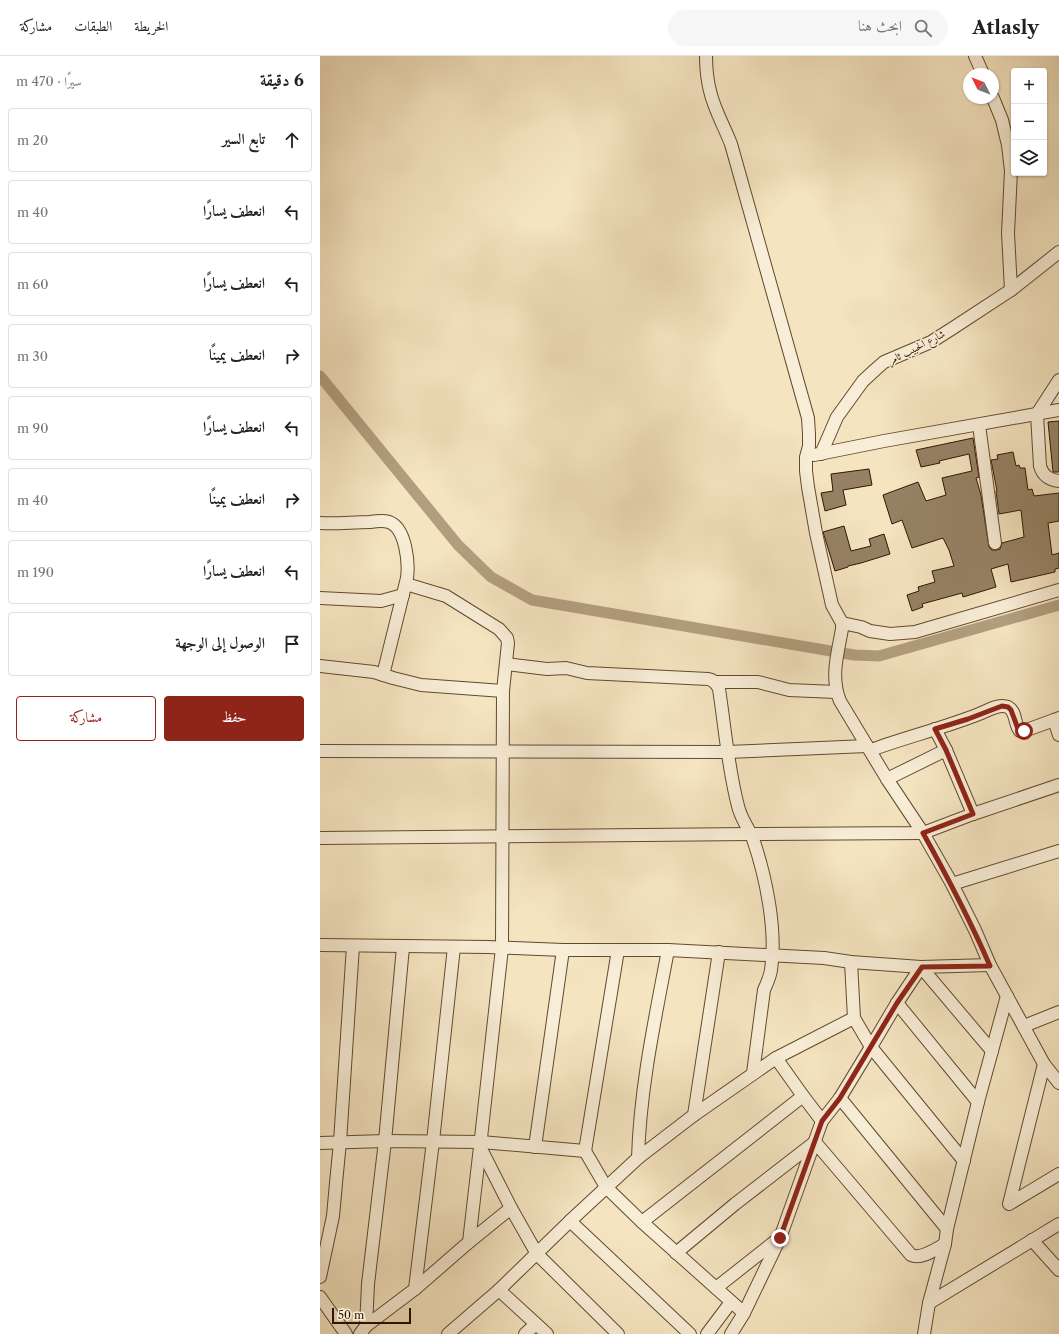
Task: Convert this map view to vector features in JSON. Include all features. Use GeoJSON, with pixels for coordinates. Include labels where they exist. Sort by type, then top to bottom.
{"type":"FeatureCollection","features":[{"type":"Feature","properties":{"kind":"street"},"geometry":{"type":"LineString","coordinates":[[706,56],[707,79],[710,91],[718,116],[731,144],[808,418],[809,446],[806,457],[808,487],[816,533],[832,604],[842,626],[834,680],[836,692],[887,779],[923,833],[952,884],[975,930],[990,966],[1059,1083]]}},
{"type":"Feature","properties":{"kind":"street"},"geometry":{"type":"LineString","coordinates":[[975,56],[980,68]]}},
{"type":"Feature","properties":{"kind":"street"},"geometry":{"type":"LineString","coordinates":[[995,104],[1002,120],[1008,145],[1011,171],[1008,233],[1010,290]]}},
{"type":"Feature","properties":{"kind":"street","name":"شارع الحبيب ثامر"},"geometry":{"type":"LineString","coordinates":[[821,454],[837,417],[863,381],[884,362],[931,342],[1010,290],[1059,252]]}},
{"type":"Feature","properties":{"kind":"street"},"geometry":{"type":"LineString","coordinates":[[1059,380],[1037,414],[1040,466],[1042,472],[1049,479],[1059,481]]}},
{"type":"Feature","properties":{"kind":"street"},"geometry":{"type":"LineString","coordinates":[[806,457],[884,441],[1059,410]]}},
{"type":"Feature","properties":{"kind":"street"},"geometry":{"type":"LineString","coordinates":[[979,425],[995,543]]}},
{"type":"Feature","properties":{"kind":"street"},"geometry":{"type":"LineString","coordinates":[[320,523],[388,522],[398,529],[401,535],[409,566],[405,589],[383,675]]}},
{"type":"Feature","properties":{"kind":"street"},"geometry":{"type":"LineString","coordinates":[[320,598],[381,601],[405,589],[446,596],[499,629],[507,638],[503,751],[502,948],[469,1242]]}},
{"type":"Feature","properties":{"kind":"street"},"geometry":{"type":"LineString","coordinates":[[842,626],[861,627],[890,634],[915,632],[1059,590]]}},
{"type":"Feature","properties":{"kind":"street"},"geometry":{"type":"LineString","coordinates":[[506,664],[547,669],[566,668],[587,673],[708,679],[715,682],[758,682],[790,690],[836,692]]}},
{"type":"Feature","properties":{"kind":"street"},"geometry":{"type":"LineString","coordinates":[[320,666],[360,670],[421,685],[504,691]]}},
{"type":"Feature","properties":{"kind":"street"},"geometry":{"type":"LineString","coordinates":[[715,682],[719,689],[732,778],[739,811],[743,822],[751,834],[761,862],[771,921],[772,956],[769,979],[764,990],[753,1073]]}},
{"type":"Feature","properties":{"kind":"street"},"geometry":{"type":"LineString","coordinates":[[320,751],[728,752],[869,748],[968,719],[1002,706],[1008,707],[1011,710],[1020,731],[1024,731],[1056,719],[1059,735]]}},
{"type":"Feature","properties":{"kind":"street"},"geometry":{"type":"LineString","coordinates":[[935,729],[946,750],[973,814]]}},
{"type":"Feature","properties":{"kind":"street"},"geometry":{"type":"LineString","coordinates":[[887,779],[946,750]]}},
{"type":"Feature","properties":{"kind":"street"},"geometry":{"type":"LineString","coordinates":[[320,838],[923,833],[973,814],[1059,785]]}},
{"type":"Feature","properties":{"kind":"street"},"geometry":{"type":"LineString","coordinates":[[952,884],[1059,851]]}},
{"type":"Feature","properties":{"kind":"street"},"geometry":{"type":"LineString","coordinates":[[320,945],[563,950],[668,950],[824,958],[851,962],[922,967],[990,966]]}},
{"type":"Feature","properties":{"kind":"street"},"geometry":{"type":"LineString","coordinates":[[320,1278],[333,1216],[340,1142],[353,946]]}},
{"type":"Feature","properties":{"kind":"street"},"geometry":{"type":"LineString","coordinates":[[363,1330],[385,1141],[403,947]]}},
{"type":"Feature","properties":{"kind":"street"},"geometry":{"type":"LineString","coordinates":[[415,1289],[454,947]]}},
{"type":"Feature","properties":{"kind":"street"},"geometry":{"type":"LineString","coordinates":[[535,1146],[563,950]]}},
{"type":"Feature","properties":{"kind":"street"},"geometry":{"type":"LineString","coordinates":[[618,950],[585,1151],[606,1187],[642,1222],[744,1313]]}},
{"type":"Feature","properties":{"kind":"street"},"geometry":{"type":"LineString","coordinates":[[638,1158],[639,1123],[668,950]]}},
{"type":"Feature","properties":{"kind":"street"},"geometry":{"type":"LineString","coordinates":[[694,1115],[719,952]]}},
{"type":"Feature","properties":{"kind":"street"},"geometry":{"type":"LineString","coordinates":[[851,962],[854,1018],[871,1047],[964,1161]]}},
{"type":"Feature","properties":{"kind":"street"},"geometry":{"type":"LineString","coordinates":[[731,1334],[744,1313],[780,1238],[822,1121],[840,1098],[897,1003],[922,967]]}},
{"type":"Feature","properties":{"kind":"street"},"geometry":{"type":"LineString","coordinates":[[922,967],[992,1051]]}},
{"type":"Feature","properties":{"kind":"street"},"geometry":{"type":"LineString","coordinates":[[924,1334],[929,1303],[945,1244],[947,1229],[978,1102],[1007,996]]}},
{"type":"Feature","properties":{"kind":"street"},"geometry":{"type":"LineString","coordinates":[[897,1003],[978,1102]]}},
{"type":"Feature","properties":{"kind":"street"},"geometry":{"type":"LineString","coordinates":[[1024,1026],[1059,1012]]}},
{"type":"Feature","properties":{"kind":"street"},"geometry":{"type":"LineString","coordinates":[[448,1334],[499,1290],[638,1158],[694,1115],[776,1058],[854,1018]]}},
{"type":"Feature","properties":{"kind":"street"},"geometry":{"type":"LineString","coordinates":[[776,1058],[822,1121]]}},
{"type":"Feature","properties":{"kind":"street"},"geometry":{"type":"LineString","coordinates":[[1051,1069],[1009,1204],[1059,1174]]}},
{"type":"Feature","properties":{"kind":"street"},"geometry":{"type":"LineString","coordinates":[[642,1222],[803,1096]]}},
{"type":"Feature","properties":{"kind":"street"},"geometry":{"type":"LineString","coordinates":[[840,1098],[947,1229]]}},
{"type":"Feature","properties":{"kind":"street"},"geometry":{"type":"LineString","coordinates":[[320,1143],[433,1141],[481,1145],[535,1146],[585,1151]]}},
{"type":"Feature","properties":{"kind":"street"},"geometry":{"type":"LineString","coordinates":[[815,1142],[911,1256],[920,1256],[945,1244]]}},
{"type":"Feature","properties":{"kind":"street"},"geometry":{"type":"LineString","coordinates":[[676,1253],[815,1142]]}},
{"type":"Feature","properties":{"kind":"street"},"geometry":{"type":"LineString","coordinates":[[481,1145],[511,1208],[537,1254],[618,1334]]}},
{"type":"Feature","properties":{"kind":"street"},"geometry":{"type":"LineString","coordinates":[[363,1330],[415,1289],[511,1208]]}},
{"type":"Feature","properties":{"kind":"street"},"geometry":{"type":"LineString","coordinates":[[570,1221],[690,1334]]}},
{"type":"Feature","properties":{"kind":"street"},"geometry":{"type":"LineString","coordinates":[[929,1303],[1059,1224]]}},
{"type":"Feature","properties":{"kind":"street"},"geometry":{"type":"LineString","coordinates":[[716,1288],[780,1238]]}},
{"type":"Feature","properties":{"kind":"street"},"geometry":{"type":"LineString","coordinates":[[1032,1240],[1059,1270]]}},
{"type":"Feature","properties":{"kind":"street"},"geometry":{"type":"LineString","coordinates":[[499,1290],[547,1334]]}},
{"type":"Feature","properties":{"kind":"street"},"geometry":{"type":"LineString","coordinates":[[320,1297],[346,1334]]}},
{"type":"Feature","properties":{"kind":"street"},"geometry":{"type":"LineString","coordinates":[[707,1334],[731,1302]]}},
{"type":"Feature","properties":{"kind":"street"},"geometry":{"type":"LineString","coordinates":[[525,1334],[536,1324]]}},
{"type":"Feature","properties":{"kind":"building"},"geometry":{"type":"Polygon","coordinates":[[[1059,421],[1059,472],[1053,472],[1048,422],[1059,421]]]}},
{"type":"Feature","properties":{"kind":"building"},"geometry":{"type":"Polygon","coordinates":[[[973,438],[979,477],[976,478],[981,495],[989,547],[992,550],[1000,549],[1002,543],[1024,537],[1021,510],[999,514],[997,491],[991,460],[998,459],[997,455],[1013,452],[1016,466],[1019,465],[1020,468],[1025,468],[1028,490],[1032,489],[1034,496],[1059,493],[1059,521],[1048,523],[1052,555],[1059,553],[1059,568],[1055,569],[1055,572],[1011,582],[1008,564],[991,569],[996,587],[963,597],[962,593],[922,604],[923,607],[912,611],[907,595],[919,591],[918,587],[935,582],[932,571],[954,566],[943,538],[912,548],[902,520],[892,524],[883,495],[918,482],[926,501],[946,495],[942,478],[972,471],[969,454],[921,467],[916,450],[973,438]]]}},
{"type":"Feature","properties":{"kind":"building"},"geometry":{"type":"Polygon","coordinates":[[[869,469],[872,485],[843,490],[846,505],[825,511],[821,493],[833,491],[831,474],[869,469]]]}},
{"type":"Feature","properties":{"kind":"building"},"geometry":{"type":"Polygon","coordinates":[[[844,526],[851,551],[871,546],[869,539],[884,534],[890,554],[835,571],[823,532],[844,526]]]}},
{"type":"Feature","properties":{"kind":"waterway"},"geometry":{"type":"LineString","coordinates":[[320,376],[458,545],[491,577],[532,600],[854,655],[879,656],[1059,605]]}},
{"type":"Feature","properties":{"kind":"route"},"geometry":{"type":"LineString","coordinates":[[780,1238],[822,1121],[840,1098],[897,1003],[922,967],[990,966],[975,930],[952,884],[923,833],[973,814],[946,750],[935,729],[968,719],[1002,706],[1008,707],[1011,710],[1018,729],[1020,731],[1024,731]]}}]}
